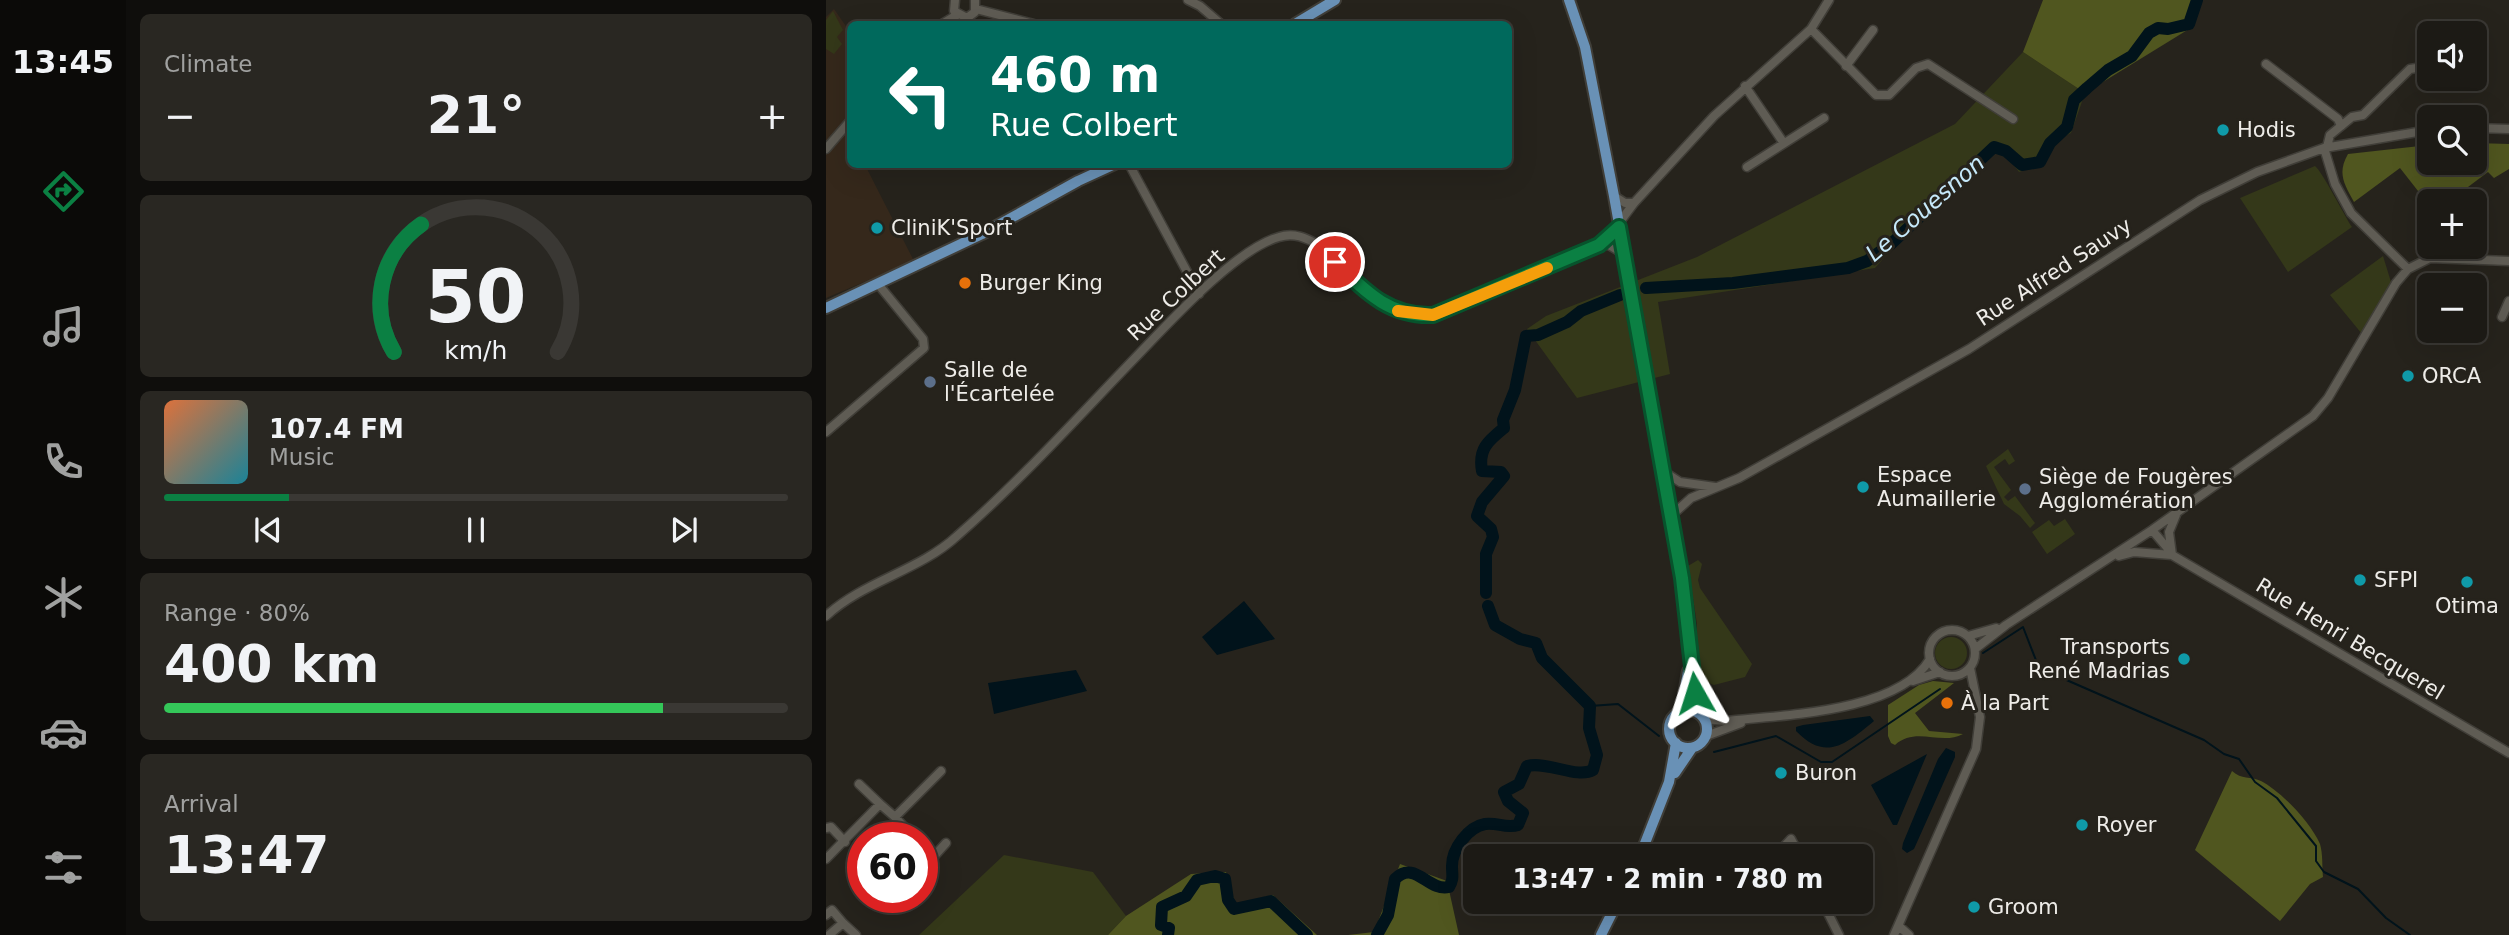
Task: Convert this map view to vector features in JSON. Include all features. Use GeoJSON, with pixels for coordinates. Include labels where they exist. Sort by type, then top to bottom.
{"type":"FeatureCollection","features":[{"type":"Feature","properties":{"kind":"main road"},"geometry":{"type":"LineString","coordinates":[[1291,21],[1324,0]]}},
{"type":"Feature","properties":{"kind":"main road"},"geometry":{"type":"LineString","coordinates":[[1300,21],[1335,0]]}},
{"type":"Feature","properties":{"kind":"main road"},"geometry":{"type":"LineString","coordinates":[[1569,0],[1588,58],[1614,196],[1671,516],[1706,736],[1692,748],[1670,782],[1645,844]]}},
{"type":"Feature","properties":{"kind":"main road"},"geometry":{"type":"LineString","coordinates":[[1078,181],[1094,168]]}},
{"type":"Feature","properties":{"kind":"main road"},"geometry":{"type":"LineString","coordinates":[[826,308],[982,234],[1106,168]]}},
{"type":"Feature","properties":{"kind":"main road"},"geometry":{"type":"LineString","coordinates":[[1670,782],[1675,743],[1670,726],[1681,712],[1690,648]]}},
{"type":"Feature","properties":{"kind":"main road"},"geometry":{"type":"LineString","coordinates":[[1681,712],[1701,716]]}},
{"type":"Feature","properties":{"kind":"main road"},"geometry":{"type":"LineString","coordinates":[[1675,743],[1692,748]]}},
{"type":"Feature","properties":{"kind":"main road"},"geometry":{"type":"LineString","coordinates":[[1601,935],[1612,914]]}},
{"type":"Feature","properties":{"kind":"street"},"geometry":{"type":"LineString","coordinates":[[955,0],[953,8],[957,15]]}},
{"type":"Feature","properties":{"kind":"street"},"geometry":{"type":"LineString","coordinates":[[1188,0],[1218,21]]}},
{"type":"Feature","properties":{"kind":"street","name":"Rue Colbert"},"geometry":{"type":"LineString","coordinates":[[826,616],[863,590],[920,562],[955,539],[1023,474],[1199,293],[1259,245],[1277,237],[1297,236],[1319,245],[1383,304],[1406,314],[1433,315],[1599,245],[1619,225],[1634,203],[1745,86],[1811,29],[1829,0]]}},
{"type":"Feature","properties":{"kind":"street"},"geometry":{"type":"LineString","coordinates":[[947,21],[957,15],[970,17],[975,5],[1025,21]]}},
{"type":"Feature","properties":{"kind":"street"},"geometry":{"type":"LineString","coordinates":[[1811,29],[1880,97],[1894,91],[1916,68],[1933,66],[2013,119]]}},
{"type":"Feature","properties":{"kind":"street"},"geometry":{"type":"LineString","coordinates":[[1846,66],[1873,30]]}},
{"type":"Feature","properties":{"kind":"street"},"geometry":{"type":"LineString","coordinates":[[2266,64],[2338,119],[2341,126]]}},
{"type":"Feature","properties":{"kind":"street"},"geometry":{"type":"LineString","coordinates":[[2408,268],[2351,213],[2335,184],[2325,148],[2330,135],[2352,117],[2363,114],[2410,69],[2417,68]]}},
{"type":"Feature","properties":{"kind":"street"},"geometry":{"type":"LineString","coordinates":[[1745,86],[1783,142]]}},
{"type":"Feature","properties":{"kind":"street"},"geometry":{"type":"LineString","coordinates":[[1747,167],[1824,118]]}},
{"type":"Feature","properties":{"kind":"street"},"geometry":{"type":"LineString","coordinates":[[826,149],[847,124]]}},
{"type":"Feature","properties":{"kind":"street"},"geometry":{"type":"LineString","coordinates":[[2487,128],[2509,129]]}},
{"type":"Feature","properties":{"kind":"street","name":"Rue Alfred Sauvy"},"geometry":{"type":"LineString","coordinates":[[1671,516],[1691,498],[1739,478],[1969,349],[2200,200],[2257,172],[2325,148],[2417,132]]}},
{"type":"Feature","properties":{"kind":"street"},"geometry":{"type":"LineString","coordinates":[[1131,168],[1199,293]]}},
{"type":"Feature","properties":{"kind":"street"},"geometry":{"type":"LineString","coordinates":[[1614,196],[1625,203],[1634,203]]}},
{"type":"Feature","properties":{"kind":"street"},"geometry":{"type":"LineString","coordinates":[[1599,245],[1609,245],[1624,254]]}},
{"type":"Feature","properties":{"kind":"street"},"geometry":{"type":"LineString","coordinates":[[1909,935],[1897,931],[1976,749],[1980,717],[1970,668],[1975,649],[2006,625],[2151,531],[2313,416],[2328,398],[2396,283],[2408,268],[2430,258],[2509,261]]}},
{"type":"Feature","properties":{"kind":"street"},"geometry":{"type":"LineString","coordinates":[[826,432],[925,345],[877,284]]}},
{"type":"Feature","properties":{"kind":"street"},"geometry":{"type":"LineString","coordinates":[[2502,317],[2509,301]]}},
{"type":"Feature","properties":{"kind":"street"},"geometry":{"type":"LineString","coordinates":[[1663,471],[1680,482],[1715,487]]}},
{"type":"Feature","properties":{"kind":"street"},"geometry":{"type":"LineString","coordinates":[[2172,555],[2169,533],[2177,513]]}},
{"type":"Feature","properties":{"kind":"street"},"geometry":{"type":"LineString","coordinates":[[2151,531],[2149,539],[2156,552]]}},
{"type":"Feature","properties":{"kind":"street","name":"Rue Henri Becquerel"},"geometry":{"type":"LineString","coordinates":[[2151,531],[2172,555],[2509,753]]}},
{"type":"Feature","properties":{"kind":"street","name":"Rue Henri Becquerel"},"geometry":{"type":"LineString","coordinates":[[2113,557],[2156,552],[2172,555]]}},
{"type":"Feature","properties":{"kind":"street"},"geometry":{"type":"LineString","coordinates":[[1968,636],[2006,625]]}},
{"type":"Feature","properties":{"kind":"street"},"geometry":{"type":"LineString","coordinates":[[1907,683],[1930,659],[1931,646],[1940,634],[1954,630],[1968,636],[1975,649]]}},
{"type":"Feature","properties":{"kind":"street"},"geometry":{"type":"LineString","coordinates":[[1930,659],[1940,672]]}},
{"type":"Feature","properties":{"kind":"street"},"geometry":{"type":"LineString","coordinates":[[1956,676],[1970,668]]}},
{"type":"Feature","properties":{"kind":"street"},"geometry":{"type":"LineString","coordinates":[[1706,736],[1754,719],[1870,701],[1907,683],[1940,672],[1956,676],[1973,692]]}},
{"type":"Feature","properties":{"kind":"street"},"geometry":{"type":"LineString","coordinates":[[1701,716],[1754,719]]}},
{"type":"Feature","properties":{"kind":"street"},"geometry":{"type":"LineString","coordinates":[[895,817],[941,771]]}},
{"type":"Feature","properties":{"kind":"street"},"geometry":{"type":"LineString","coordinates":[[859,784],[900,822]]}},
{"type":"Feature","properties":{"kind":"street"},"geometry":{"type":"LineString","coordinates":[[826,859],[880,804]]}},
{"type":"Feature","properties":{"kind":"street"},"geometry":{"type":"LineString","coordinates":[[826,828],[831,827],[845,842]]}},
{"type":"Feature","properties":{"kind":"street"},"geometry":{"type":"LineString","coordinates":[[938,852],[946,843]]}},
{"type":"Feature","properties":{"kind":"street"},"geometry":{"type":"LineString","coordinates":[[826,915],[832,910],[856,935]]}},
{"type":"Feature","properties":{"kind":"street"},"geometry":{"type":"LineString","coordinates":[[1828,914],[1839,935]]}},
{"type":"Feature","properties":{"kind":"street"},"geometry":{"type":"LineString","coordinates":[[829,935],[844,923]]}},
{"type":"Feature","properties":{"kind":"shaded area"},"geometry":{"type":"Polygon","coordinates":[[[834,9],[847,28],[847,168],[867,168],[914,261],[826,298],[826,17],[834,9]]]}},
{"type":"Feature","properties":{"kind":"green space"},"geometry":{"type":"Polygon","coordinates":[[[2043,0],[2202,0],[2189,29],[2085,93],[2023,52],[2043,0]]]}},
{"type":"Feature","properties":{"kind":"green space"},"geometry":{"type":"Polygon","coordinates":[[[833,11],[843,30],[837,37],[842,44],[834,54],[826,49],[826,20],[833,11]]]}},
{"type":"Feature","properties":{"kind":"green space"},"geometry":{"type":"Polygon","coordinates":[[[2023,52],[2085,93],[2071,133],[2051,143],[2044,164],[2019,172],[2000,147],[1991,150],[1978,165],[1965,167],[1875,268],[1658,302],[1670,374],[1577,398],[1527,329],[1546,316],[1697,257],[1955,124],[2023,52]]]}},
{"type":"Feature","properties":{"kind":"green space"},"geometry":{"type":"Polygon","coordinates":[[[2487,143],[2509,144],[2509,169],[2494,178],[2488,172],[2487,143]]]}},
{"type":"Feature","properties":{"kind":"green space"},"geometry":{"type":"Polygon","coordinates":[[[2417,146],[2417,175],[2484,175],[2465,189],[2417,190],[2400,168],[2354,202],[2342,173],[2348,154],[2417,146]]]}},
{"type":"Feature","properties":{"kind":"green space"},"geometry":{"type":"Polygon","coordinates":[[[2315,166],[2352,227],[2288,272],[2240,198],[2315,166]]]}},
{"type":"Feature","properties":{"kind":"green space"},"geometry":{"type":"Polygon","coordinates":[[[2383,256],[2391,282],[2362,334],[2330,295],[2383,256]]]}},
{"type":"Feature","properties":{"kind":"green space"},"geometry":{"type":"Polygon","coordinates":[[[2008,449],[2015,461],[2009,465],[2005,459],[1994,467],[2011,490],[2004,497],[2008,501],[2015,496],[2035,523],[2030,528],[2004,504],[1986,466],[2008,449]]]}},
{"type":"Feature","properties":{"kind":"green space"},"geometry":{"type":"Polygon","coordinates":[[[2065,519],[2075,534],[2047,554],[2032,532],[2049,520],[2054,526],[2065,519]]]}},
{"type":"Feature","properties":{"kind":"green space"},"geometry":{"type":"Polygon","coordinates":[[[1698,560],[1702,564],[1698,580],[1700,588],[1752,664],[1745,677],[1714,685],[1697,679],[1697,624],[1688,566],[1698,560]]]}},
{"type":"Feature","properties":{"kind":"green space"},"geometry":{"type":"Polygon","coordinates":[[[1951,637],[1962,642],[1967,653],[1962,664],[1951,669],[1940,664],[1935,653],[1940,642],[1951,637]]]}},
{"type":"Feature","properties":{"kind":"green space"},"geometry":{"type":"Polygon","coordinates":[[[1933,681],[1954,683],[1915,713],[1929,731],[1963,734],[1946,738],[1911,737],[1895,745],[1891,743],[1888,736],[1888,705],[1919,685],[1933,681]]]}},
{"type":"Feature","properties":{"kind":"green space"},"geometry":{"type":"Polygon","coordinates":[[[2232,771],[2239,776],[2261,781],[2287,800],[2320,844],[2323,877],[2310,884],[2280,921],[2195,850],[2232,771]]]}},
{"type":"Feature","properties":{"kind":"green space"},"geometry":{"type":"Polygon","coordinates":[[[1004,855],[1093,872],[1126,916],[1108,935],[919,935],[1004,855]]]}},
{"type":"Feature","properties":{"kind":"green space"},"geometry":{"type":"Polygon","coordinates":[[[1400,864],[1447,881],[1459,935],[1348,935],[1374,932],[1400,864]]]}},
{"type":"Feature","properties":{"kind":"green space"},"geometry":{"type":"Polygon","coordinates":[[[1226,872],[1235,904],[1273,895],[1317,935],[1108,935],[1126,916],[1191,874],[1226,872]]]}},
{"type":"Feature","properties":{"kind":"water"},"geometry":{"type":"Polygon","coordinates":[[[1244,601],[1275,639],[1217,655],[1202,637],[1244,601]]]}},
{"type":"Feature","properties":{"kind":"water"},"geometry":{"type":"Polygon","coordinates":[[[1076,670],[1087,691],[994,714],[988,683],[1076,670]]]}},
{"type":"Feature","properties":{"kind":"water"},"geometry":{"type":"Polygon","coordinates":[[[1870,716],[1874,721],[1854,737],[1836,746],[1817,746],[1796,731],[1796,727],[1803,725],[1870,716]]]}},
{"type":"Feature","properties":{"kind":"water"},"geometry":{"type":"Polygon","coordinates":[[[1946,748],[1955,752],[1955,757],[1914,849],[1907,853],[1902,849],[1903,843],[1938,759],[1946,748]]]}},
{"type":"Feature","properties":{"kind":"water"},"geometry":{"type":"Polygon","coordinates":[[[1927,754],[1897,825],[1893,825],[1871,785],[1927,754]]]}},
{"type":"Feature","properties":{"kind":"waterway","name":"Le Couesnon"},"geometry":{"type":"LineString","coordinates":[[1646,288],[1733,283],[1848,268],[1867,261],[1891,244],[1994,147],[2006,151],[2022,165],[2040,162],[2050,143],[2067,127],[2074,100],[2108,70],[2132,56],[2149,33],[2158,28],[2168,29],[2189,24],[2197,0]]}},
{"type":"Feature","properties":{"kind":"waterway","name":"Le Couesnon"},"geometry":{"type":"LineString","coordinates":[[1486,593],[1486,554],[1493,537],[1491,529],[1477,516],[1482,502],[1504,476],[1501,472],[1482,471],[1481,463],[1483,451],[1504,428],[1503,420],[1515,390],[1526,336],[1538,335],[1567,322],[1581,311],[1620,295]]}},
{"type":"Feature","properties":{"kind":"waterway","name":"Le Couesnon"},"geometry":{"type":"LineString","coordinates":[[1377,935],[1388,915],[1395,879],[1409,873],[1435,885],[1449,887],[1455,853],[1467,834],[1485,824],[1518,825],[1523,813],[1508,801],[1504,792],[1519,784],[1527,766],[1579,772],[1593,770],[1597,755],[1589,728],[1590,706],[1542,658],[1536,643],[1520,639],[1495,625],[1488,606]]}},
{"type":"Feature","properties":{"kind":"waterway"},"geometry":{"type":"LineString","coordinates":[[1983,653],[2023,627],[2039,668],[2204,740],[2224,754],[2239,759],[2255,782],[2277,798],[2316,846],[2316,861],[2324,872],[2358,889],[2386,918],[2410,935]]}},
{"type":"Feature","properties":{"kind":"waterway"},"geometry":{"type":"LineString","coordinates":[[1714,752],[1776,736],[1821,762],[1832,762],[1940,689]]}},
{"type":"Feature","properties":{"kind":"waterway"},"geometry":{"type":"LineString","coordinates":[[1590,706],[1618,704],[1659,736]]}},
{"type":"Feature","properties":{"kind":"waterway","name":"Le Couesnon"},"geometry":{"type":"LineString","coordinates":[[1168,935],[1169,928],[1161,925],[1162,907],[1186,896],[1197,880],[1215,876],[1225,879],[1228,900],[1234,909],[1271,901],[1307,935]]}},
{"type":"Feature","properties":{"kind":"slow traffic"},"geometry":{"type":"LineString","coordinates":[[1398,311],[1418,316],[1444,312],[1547,268]]}},
{"type":"Feature","properties":{"kind":"place","name":"Hodis"},"geometry":{"type":"Point","coordinates":[2223,130]}},
{"type":"Feature","properties":{"kind":"place","name":"CliniK'Sport"},"geometry":{"type":"Point","coordinates":[877,228]}},
{"type":"Feature","properties":{"kind":"place","name":"Burger King"},"geometry":{"type":"Point","coordinates":[965,283]}},
{"type":"Feature","properties":{"kind":"place","name":"ORCA"},"geometry":{"type":"Point","coordinates":[2408,376]}},
{"type":"Feature","properties":{"kind":"place","name":"Salle de l'Écartelée"},"geometry":{"type":"Point","coordinates":[930,382]}},
{"type":"Feature","properties":{"kind":"place","name":"Espace Aumaillerie"},"geometry":{"type":"Point","coordinates":[1863,487]}},
{"type":"Feature","properties":{"kind":"place","name":"Siège de Fougères Agglomération"},"geometry":{"type":"Point","coordinates":[2025,489]}},
{"type":"Feature","properties":{"kind":"place","name":"SFPI"},"geometry":{"type":"Point","coordinates":[2360,580]}},
{"type":"Feature","properties":{"kind":"place","name":"Otima"},"geometry":{"type":"Point","coordinates":[2467,582]}},
{"type":"Feature","properties":{"kind":"place","name":"Transports René Madrias"},"geometry":{"type":"Point","coordinates":[2184,659]}},
{"type":"Feature","properties":{"kind":"place","name":"À la Part"},"geometry":{"type":"Point","coordinates":[1947,703]}},
{"type":"Feature","properties":{"kind":"place","name":"Buron"},"geometry":{"type":"Point","coordinates":[1781,773]}},
{"type":"Feature","properties":{"kind":"place","name":"Royer"},"geometry":{"type":"Point","coordinates":[2082,825]}},
{"type":"Feature","properties":{"kind":"place","name":"Groom"},"geometry":{"type":"Point","coordinates":[1974,907]}},
{"type":"Feature","properties":{"kind":"route"},"geometry":{"type":"LineString","coordinates":[[1335,262],[1383,304],[1406,314],[1433,315],[1599,245],[1610,238],[1619,227],[1682,578],[1695,693]]}}]}
